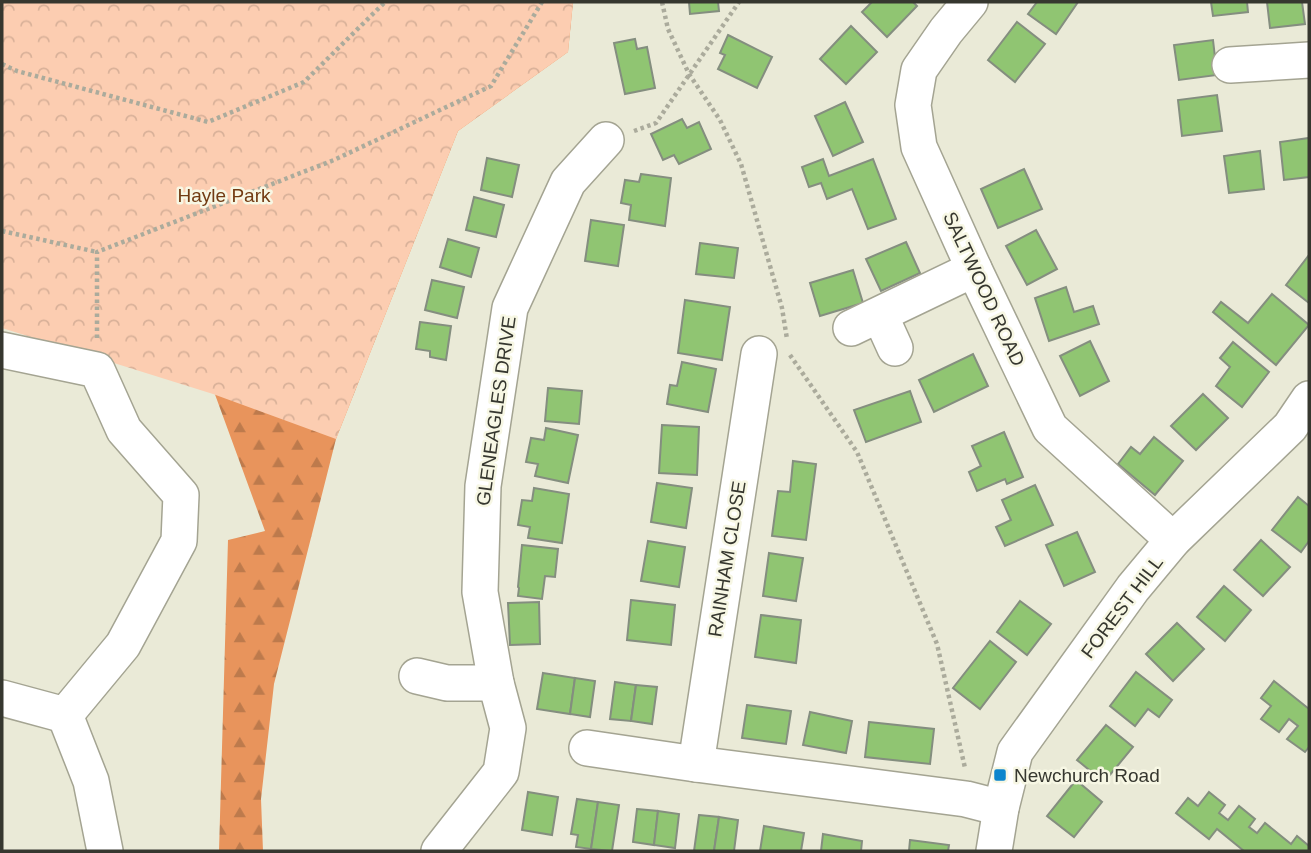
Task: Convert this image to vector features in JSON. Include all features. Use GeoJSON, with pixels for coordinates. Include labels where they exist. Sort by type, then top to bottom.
{"type":"FeatureCollection","features":[{"type":"Feature","properties":{"kind":"street","name":"SALTWOOD ROAD"},"geometry":{"type":"LineString","coordinates":[[970,2],[919,70],[913,105],[919,147],[1049,428],[1172,540]]}},
{"type":"Feature","properties":{"kind":"street"},"geometry":{"type":"LineString","coordinates":[[1230,65],[1309,60]]}},
{"type":"Feature","properties":{"kind":"street","name":"GLENEAGLES DRIVE"},"geometry":{"type":"LineString","coordinates":[[439,851],[501,772],[508,728],[496,683],[480,592],[483,486],[510,307],[568,182],[606,140]]}},
{"type":"Feature","properties":{"kind":"street"},"geometry":{"type":"LineString","coordinates":[[895,348],[866,322],[974,269]]}},
{"type":"Feature","properties":{"kind":"street"},"geometry":{"type":"LineString","coordinates":[[2,350],[97,370],[124,430],[181,495],[179,541],[123,645],[65,715]]}},
{"type":"Feature","properties":{"kind":"street","name":"RAINHAM CLOSE"},"geometry":{"type":"LineString","coordinates":[[696,764],[759,355]]}},
{"type":"Feature","properties":{"kind":"street","name":"FOREST HILL"},"geometry":{"type":"LineString","coordinates":[[994,851],[1001,808],[1016,752],[1133,588],[1172,540],[1290,427],[1309,398]]}},
{"type":"Feature","properties":{"kind":"street"},"geometry":{"type":"LineString","coordinates":[[417,676],[447,684],[496,683]]}},
{"type":"Feature","properties":{"kind":"street"},"geometry":{"type":"LineString","coordinates":[[2,698],[65,715]]}},
{"type":"Feature","properties":{"kind":"street"},"geometry":{"type":"LineString","coordinates":[[65,715],[91,781],[105,851]]}},
{"type":"Feature","properties":{"kind":"street"},"geometry":{"type":"LineString","coordinates":[[587,748],[966,799],[1001,808]]}},
{"type":"Feature","properties":{"kind":"path"},"geometry":{"type":"LineString","coordinates":[[2,64],[17,71],[208,122],[304,82],[385,2]]}},
{"type":"Feature","properties":{"kind":"path"},"geometry":{"type":"LineString","coordinates":[[2,230],[97,252],[334,160],[491,86],[542,2]]}},
{"type":"Feature","properties":{"kind":"path"},"geometry":{"type":"LineString","coordinates":[[662,2],[668,29],[689,74],[720,120],[741,164],[782,308],[791,357],[857,452],[937,644],[965,762],[966,799]]}},
{"type":"Feature","properties":{"kind":"path"},"geometry":{"type":"LineString","coordinates":[[606,140],[656,123],[739,2]]}},
{"type":"Feature","properties":{"kind":"path"},"geometry":{"type":"LineString","coordinates":[[97,252],[97,370]]}},
{"type":"Feature","properties":{"kind":"green space","name":"Hayle Park"},"geometry":{"type":"Polygon","coordinates":[[[2,2],[573,2],[568,52],[458,131],[336,439],[213,394],[2,328],[2,2]]]}},
{"type":"Feature","properties":{"kind":"green space"},"geometry":{"type":"Polygon","coordinates":[[[573,2],[568,52],[458,131],[336,439],[274,684],[261,799],[263,851],[219,851],[228,540],[265,531],[213,389],[573,2]]]}},
{"type":"Feature","properties":{"kind":"building"},"geometry":{"type":"Polygon","coordinates":[[[689,2],[718,2],[719,11],[690,14],[689,2]]]}},
{"type":"Feature","properties":{"kind":"building"},"geometry":{"type":"Polygon","coordinates":[[[872,2],[913,2],[917,6],[887,37],[862,12],[872,2]]]}},
{"type":"Feature","properties":{"kind":"building"},"geometry":{"type":"Polygon","coordinates":[[[1037,2],[1078,2],[1056,34],[1028,14],[1037,2]]]}},
{"type":"Feature","properties":{"kind":"building"},"geometry":{"type":"Polygon","coordinates":[[[1211,2],[1247,2],[1248,12],[1213,16],[1211,2]]]}},
{"type":"Feature","properties":{"kind":"building"},"geometry":{"type":"Polygon","coordinates":[[[1267,2],[1302,2],[1305,24],[1270,28],[1267,2]]]}},
{"type":"Feature","properties":{"kind":"building"},"geometry":{"type":"Polygon","coordinates":[[[1017,22],[1045,44],[1015,82],[988,60],[1017,22]]]}},
{"type":"Feature","properties":{"kind":"building"},"geometry":{"type":"Polygon","coordinates":[[[851,26],[877,52],[846,84],[820,59],[851,26]]]}},
{"type":"Feature","properties":{"kind":"building"},"geometry":{"type":"Polygon","coordinates":[[[728,35],[772,57],[757,88],[718,69],[725,55],[720,53],[728,35]]]}},
{"type":"Feature","properties":{"kind":"building"},"geometry":{"type":"Polygon","coordinates":[[[635,39],[637,49],[647,47],[655,88],[625,94],[614,43],[635,39]]]}},
{"type":"Feature","properties":{"kind":"building"},"geometry":{"type":"Polygon","coordinates":[[[1213,40],[1217,75],[1179,80],[1174,45],[1213,40]]]}},
{"type":"Feature","properties":{"kind":"building"},"geometry":{"type":"Polygon","coordinates":[[[1217,95],[1222,131],[1182,136],[1178,100],[1217,95]]]}},
{"type":"Feature","properties":{"kind":"building"},"geometry":{"type":"Polygon","coordinates":[[[845,102],[863,142],[833,156],[815,116],[845,102]]]}},
{"type":"Feature","properties":{"kind":"building"},"geometry":{"type":"Polygon","coordinates":[[[682,119],[687,128],[699,122],[711,149],[679,164],[674,155],[663,160],[651,134],[682,119]]]}},
{"type":"Feature","properties":{"kind":"building"},"geometry":{"type":"Polygon","coordinates":[[[1309,138],[1309,177],[1284,180],[1280,142],[1309,138]]]}},
{"type":"Feature","properties":{"kind":"building"},"geometry":{"type":"Polygon","coordinates":[[[1260,151],[1264,189],[1229,193],[1224,156],[1260,151]]]}},
{"type":"Feature","properties":{"kind":"building"},"geometry":{"type":"Polygon","coordinates":[[[487,158],[519,165],[512,197],[481,190],[487,158]]]}},
{"type":"Feature","properties":{"kind":"building"},"geometry":{"type":"Polygon","coordinates":[[[823,159],[829,176],[873,159],[896,219],[868,229],[852,189],[827,199],[821,183],[809,187],[802,167],[823,159]]]}},
{"type":"Feature","properties":{"kind":"building"},"geometry":{"type":"Polygon","coordinates":[[[1024,169],[1042,209],[998,228],[981,189],[1024,169]]]}},
{"type":"Feature","properties":{"kind":"building"},"geometry":{"type":"Polygon","coordinates":[[[641,174],[671,178],[665,226],[629,220],[631,205],[621,203],[625,180],[639,182],[641,174]]]}},
{"type":"Feature","properties":{"kind":"building"},"geometry":{"type":"Polygon","coordinates":[[[474,197],[504,205],[496,237],[466,230],[474,197]]]}},
{"type":"Feature","properties":{"kind":"building"},"geometry":{"type":"Polygon","coordinates":[[[591,220],[624,225],[618,266],[585,261],[591,220]]]}},
{"type":"Feature","properties":{"kind":"building"},"geometry":{"type":"Polygon","coordinates":[[[1036,230],[1057,269],[1027,285],[1006,246],[1036,230]]]}},
{"type":"Feature","properties":{"kind":"building"},"geometry":{"type":"Polygon","coordinates":[[[448,239],[479,248],[471,277],[440,267],[448,239]]]}},
{"type":"Feature","properties":{"kind":"building"},"geometry":{"type":"Polygon","coordinates":[[[906,242],[920,273],[881,291],[866,259],[906,242]]]}},
{"type":"Feature","properties":{"kind":"building"},"geometry":{"type":"Polygon","coordinates":[[[700,243],[738,248],[734,278],[696,274],[700,243]]]}},
{"type":"Feature","properties":{"kind":"building"},"geometry":{"type":"Polygon","coordinates":[[[1309,255],[1309,303],[1286,285],[1309,255]]]}},
{"type":"Feature","properties":{"kind":"building"},"geometry":{"type":"Polygon","coordinates":[[[853,270],[863,303],[820,316],[810,283],[853,270]]]}},
{"type":"Feature","properties":{"kind":"building"},"geometry":{"type":"Polygon","coordinates":[[[432,280],[464,287],[457,318],[425,310],[432,280]]]}},
{"type":"Feature","properties":{"kind":"building"},"geometry":{"type":"Polygon","coordinates":[[[1066,287],[1074,312],[1093,306],[1099,324],[1049,341],[1035,298],[1066,287]]]}},
{"type":"Feature","properties":{"kind":"building"},"geometry":{"type":"Polygon","coordinates":[[[1272,294],[1309,325],[1276,365],[1213,312],[1221,302],[1248,323],[1272,294]]]}},
{"type":"Feature","properties":{"kind":"building"},"geometry":{"type":"Polygon","coordinates":[[[685,300],[730,307],[722,360],[678,353],[685,300]]]}},
{"type":"Feature","properties":{"kind":"building"},"geometry":{"type":"Polygon","coordinates":[[[420,322],[451,326],[446,360],[430,357],[430,351],[416,349],[420,322]]]}},
{"type":"Feature","properties":{"kind":"building"},"geometry":{"type":"Polygon","coordinates":[[[1090,341],[1109,381],[1080,396],[1060,356],[1090,341]]]}},
{"type":"Feature","properties":{"kind":"building"},"geometry":{"type":"Polygon","coordinates":[[[1233,342],[1269,372],[1242,407],[1216,386],[1230,367],[1220,358],[1233,342]]]}},
{"type":"Feature","properties":{"kind":"building"},"geometry":{"type":"Polygon","coordinates":[[[973,354],[988,386],[934,412],[919,380],[973,354]]]}},
{"type":"Feature","properties":{"kind":"building"},"geometry":{"type":"Polygon","coordinates":[[[682,362],[716,369],[708,412],[667,404],[670,385],[677,386],[682,362]]]}},
{"type":"Feature","properties":{"kind":"building"},"geometry":{"type":"Polygon","coordinates":[[[548,388],[582,391],[579,424],[545,421],[548,388]]]}},
{"type":"Feature","properties":{"kind":"building"},"geometry":{"type":"Polygon","coordinates":[[[910,391],[921,422],[866,442],[854,410],[910,391]]]}},
{"type":"Feature","properties":{"kind":"building"},"geometry":{"type":"Polygon","coordinates":[[[1203,394],[1228,418],[1196,450],[1171,426],[1203,394]]]}},
{"type":"Feature","properties":{"kind":"building"},"geometry":{"type":"Polygon","coordinates":[[[662,425],[699,427],[697,475],[659,473],[662,425]]]}},
{"type":"Feature","properties":{"kind":"building"},"geometry":{"type":"Polygon","coordinates":[[[546,428],[578,435],[568,483],[535,476],[538,464],[526,462],[531,438],[544,440],[546,428]]]}},
{"type":"Feature","properties":{"kind":"building"},"geometry":{"type":"Polygon","coordinates":[[[1004,432],[1023,477],[1007,484],[1005,479],[977,491],[969,472],[981,466],[972,446],[1004,432]]]}},
{"type":"Feature","properties":{"kind":"building"},"geometry":{"type":"Polygon","coordinates":[[[1154,437],[1183,461],[1155,495],[1118,464],[1131,447],[1140,454],[1154,437]]]}},
{"type":"Feature","properties":{"kind":"building"},"geometry":{"type":"Polygon","coordinates":[[[793,461],[816,464],[806,540],[772,536],[778,491],[790,492],[793,461]]]}},
{"type":"Feature","properties":{"kind":"building"},"geometry":{"type":"Polygon","coordinates":[[[657,483],[692,488],[686,528],[651,522],[657,483]]]}},
{"type":"Feature","properties":{"kind":"building"},"geometry":{"type":"Polygon","coordinates":[[[1035,485],[1053,525],[1005,546],[996,527],[1011,520],[1002,500],[1035,485]]]}},
{"type":"Feature","properties":{"kind":"building"},"geometry":{"type":"Polygon","coordinates":[[[534,488],[569,494],[562,543],[528,538],[530,527],[518,525],[522,500],[532,501],[534,488]]]}},
{"type":"Feature","properties":{"kind":"building"},"geometry":{"type":"Polygon","coordinates":[[[1298,497],[1309,506],[1309,541],[1301,552],[1272,530],[1298,497]]]}},
{"type":"Feature","properties":{"kind":"building"},"geometry":{"type":"Polygon","coordinates":[[[1077,532],[1095,572],[1064,586],[1046,545],[1077,532]]]}},
{"type":"Feature","properties":{"kind":"building"},"geometry":{"type":"Polygon","coordinates":[[[1261,540],[1290,567],[1263,596],[1234,570],[1261,540]]]}},
{"type":"Feature","properties":{"kind":"building"},"geometry":{"type":"Polygon","coordinates":[[[648,541],[685,547],[679,587],[641,581],[648,541]]]}},
{"type":"Feature","properties":{"kind":"building"},"geometry":{"type":"Polygon","coordinates":[[[522,545],[558,549],[555,577],[545,576],[542,599],[518,596],[522,545]]]}},
{"type":"Feature","properties":{"kind":"building"},"geometry":{"type":"Polygon","coordinates":[[[769,553],[803,558],[796,601],[763,596],[769,553]]]}},
{"type":"Feature","properties":{"kind":"building"},"geometry":{"type":"Polygon","coordinates":[[[1224,586],[1251,610],[1225,641],[1197,617],[1224,586]]]}},
{"type":"Feature","properties":{"kind":"building"},"geometry":{"type":"Polygon","coordinates":[[[631,600],[675,605],[671,645],[627,640],[631,600]]]}},
{"type":"Feature","properties":{"kind":"building"},"geometry":{"type":"Polygon","coordinates":[[[1020,601],[1051,624],[1027,655],[997,632],[1020,601]]]}},
{"type":"Feature","properties":{"kind":"building"},"geometry":{"type":"Polygon","coordinates":[[[539,602],[540,644],[510,645],[508,603],[539,602]]]}},
{"type":"Feature","properties":{"kind":"building"},"geometry":{"type":"Polygon","coordinates":[[[761,615],[801,620],[796,663],[755,657],[761,615]]]}},
{"type":"Feature","properties":{"kind":"building"},"geometry":{"type":"Polygon","coordinates":[[[1177,623],[1204,649],[1173,681],[1146,654],[1177,623]]]}},
{"type":"Feature","properties":{"kind":"building"},"geometry":{"type":"Polygon","coordinates":[[[990,641],[1016,662],[980,709],[953,688],[990,641]]]}},
{"type":"Feature","properties":{"kind":"building"},"geometry":{"type":"Polygon","coordinates":[[[1136,672],[1172,700],[1159,717],[1148,709],[1135,726],[1110,706],[1136,672]]]}},
{"type":"Feature","properties":{"kind":"building"},"geometry":{"type":"Polygon","coordinates":[[[543,673],[575,678],[570,714],[537,709],[543,673]]]}},
{"type":"Feature","properties":{"kind":"building"},"geometry":{"type":"Polygon","coordinates":[[[575,678],[595,681],[590,717],[570,714],[575,678]]]}},
{"type":"Feature","properties":{"kind":"building"},"geometry":{"type":"Polygon","coordinates":[[[1274,681],[1309,709],[1309,747],[1305,752],[1287,739],[1298,726],[1289,719],[1279,732],[1261,719],[1271,706],[1261,698],[1274,681]]]}},
{"type":"Feature","properties":{"kind":"building"},"geometry":{"type":"Polygon","coordinates":[[[615,682],[636,685],[631,721],[610,719],[615,682]]]}},
{"type":"Feature","properties":{"kind":"building"},"geometry":{"type":"Polygon","coordinates":[[[636,685],[657,687],[652,724],[631,721],[636,685]]]}},
{"type":"Feature","properties":{"kind":"building"},"geometry":{"type":"Polygon","coordinates":[[[747,705],[791,711],[786,744],[742,738],[747,705]]]}},
{"type":"Feature","properties":{"kind":"building"},"geometry":{"type":"Polygon","coordinates":[[[810,712],[852,721],[846,753],[803,745],[810,712]]]}},
{"type":"Feature","properties":{"kind":"building"},"geometry":{"type":"Polygon","coordinates":[[[869,722],[934,729],[930,764],[865,757],[869,722]]]}},
{"type":"Feature","properties":{"kind":"building"},"geometry":{"type":"Polygon","coordinates":[[[1106,725],[1133,747],[1104,782],[1077,760],[1106,725]]]}},
{"type":"Feature","properties":{"kind":"building"},"geometry":{"type":"Polygon","coordinates":[[[1076,780],[1102,802],[1074,837],[1047,816],[1076,780]]]}},
{"type":"Feature","properties":{"kind":"building"},"geometry":{"type":"Polygon","coordinates":[[[528,792],[558,797],[552,835],[522,830],[528,792]]]}},
{"type":"Feature","properties":{"kind":"building"},"geometry":{"type":"Polygon","coordinates":[[[1209,792],[1225,805],[1219,813],[1228,820],[1239,806],[1255,819],[1249,827],[1257,833],[1265,823],[1291,844],[1297,836],[1309,846],[1309,851],[1244,851],[1217,829],[1209,839],[1176,813],[1188,798],[1198,806],[1209,792]]]}},
{"type":"Feature","properties":{"kind":"building"},"geometry":{"type":"Polygon","coordinates":[[[577,799],[598,802],[591,849],[576,847],[578,835],[571,834],[577,799]]]}},
{"type":"Feature","properties":{"kind":"building"},"geometry":{"type":"Polygon","coordinates":[[[598,802],[619,805],[612,851],[591,849],[598,802]]]}},
{"type":"Feature","properties":{"kind":"building"},"geometry":{"type":"Polygon","coordinates":[[[637,809],[658,811],[654,845],[633,842],[637,809]]]}},
{"type":"Feature","properties":{"kind":"building"},"geometry":{"type":"Polygon","coordinates":[[[658,811],[679,814],[675,848],[654,845],[658,811]]]}},
{"type":"Feature","properties":{"kind":"building"},"geometry":{"type":"Polygon","coordinates":[[[699,815],[719,817],[714,851],[694,851],[699,815]]]}},
{"type":"Feature","properties":{"kind":"building"},"geometry":{"type":"Polygon","coordinates":[[[719,817],[738,820],[734,851],[714,851],[719,817]]]}},
{"type":"Feature","properties":{"kind":"building"},"geometry":{"type":"Polygon","coordinates":[[[764,826],[804,833],[801,851],[760,851],[764,826]]]}},
{"type":"Feature","properties":{"kind":"building"},"geometry":{"type":"Polygon","coordinates":[[[823,834],[862,841],[861,851],[821,851],[823,834]]]}},
{"type":"Feature","properties":{"kind":"building"},"geometry":{"type":"Polygon","coordinates":[[[910,840],[949,845],[948,851],[909,851],[910,840]]]}},
{"type":"Feature","properties":{"kind":"place","name":"Newchurch Road"},"geometry":{"type":"Point","coordinates":[1000,775]}}]}
